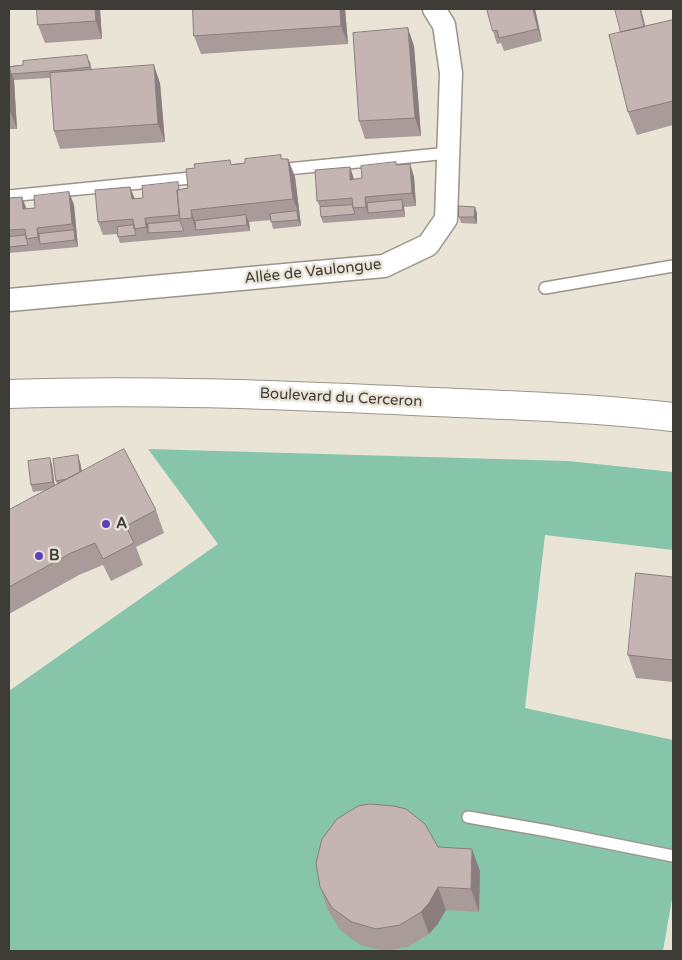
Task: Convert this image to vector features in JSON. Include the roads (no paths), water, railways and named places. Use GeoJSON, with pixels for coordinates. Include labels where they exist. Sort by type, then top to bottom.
{"type":"FeatureCollection","features":[{"type":"Feature","properties":{"kind":"main road","name":"Boulevard du Cerceron"},"geometry":{"type":"LineString","coordinates":[[9,394],[239,393],[550,407],[673,417]]}},
{"type":"Feature","properties":{"kind":"street","name":"Allée de Vaulongue"},"geometry":{"type":"LineString","coordinates":[[9,300],[384,266],[428,246],[446,219],[449,153],[451,73],[444,25],[434,9]]}},
{"type":"Feature","properties":{"kind":"lane"},"geometry":{"type":"LineString","coordinates":[[263,171],[449,153]]}},
{"type":"Feature","properties":{"kind":"lane"},"geometry":{"type":"LineString","coordinates":[[9,196],[214,176]]}},
{"type":"Feature","properties":{"kind":"lane"},"geometry":{"type":"LineString","coordinates":[[545,288],[673,266]]}},
{"type":"Feature","properties":{"kind":"lane"},"geometry":{"type":"LineString","coordinates":[[468,817],[673,856]]}},
{"type":"Feature","properties":{"kind":"place","name":"A"},"geometry":{"type":"Point","coordinates":[106,524]}},
{"type":"Feature","properties":{"kind":"place","name":"B"},"geometry":{"type":"Point","coordinates":[39,556]}}]}
